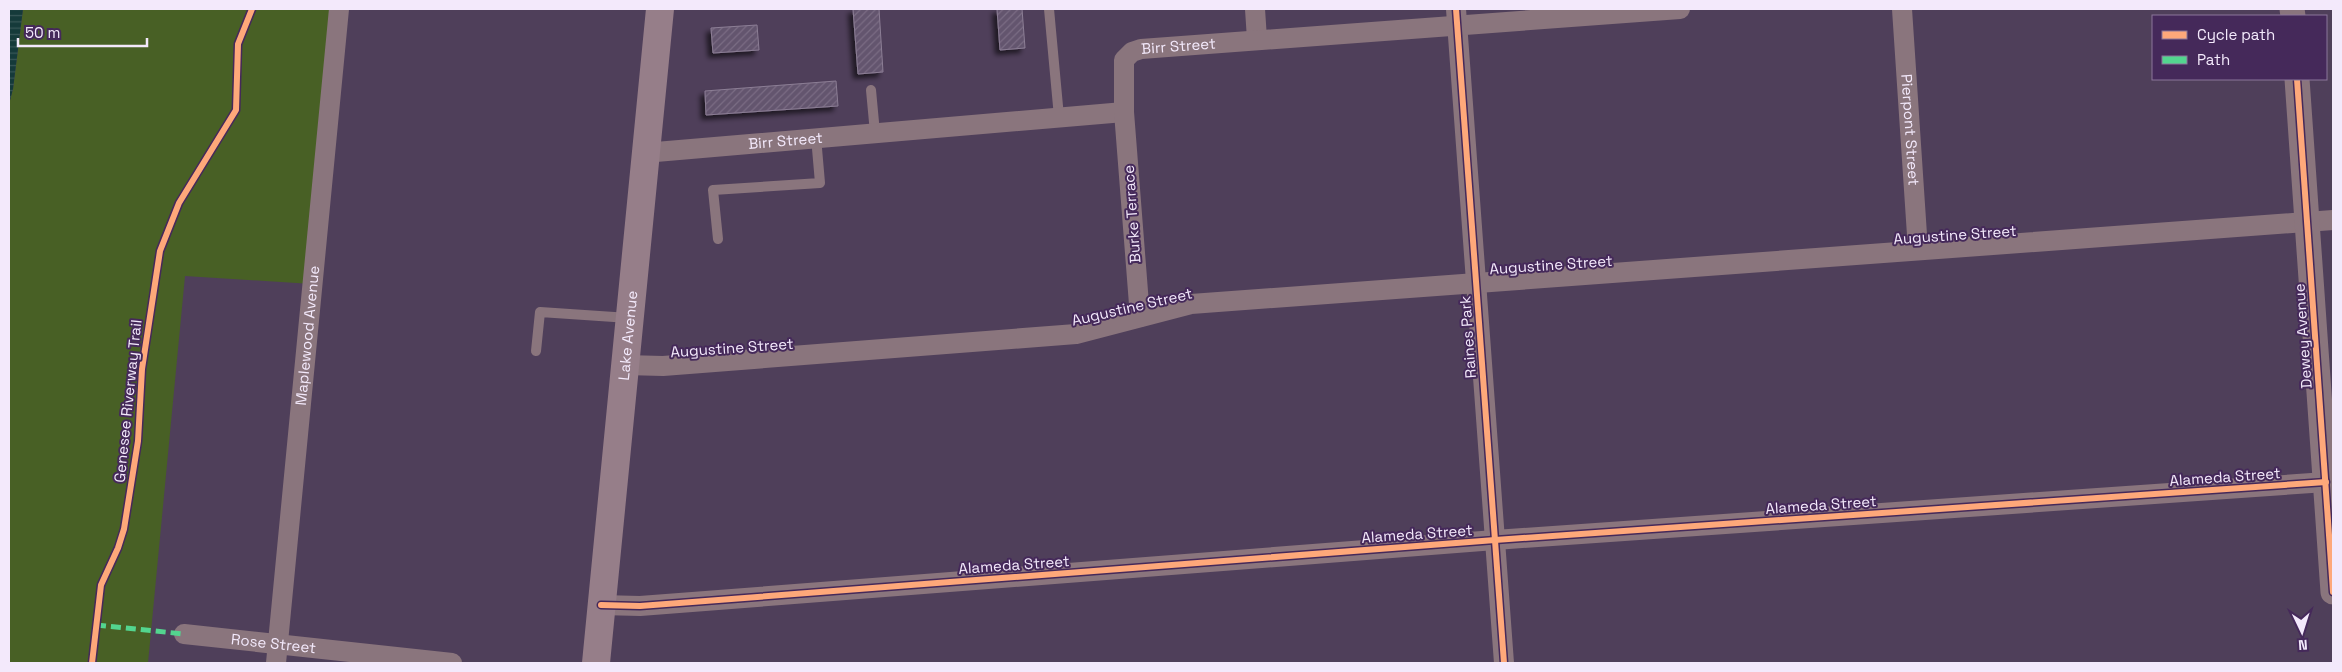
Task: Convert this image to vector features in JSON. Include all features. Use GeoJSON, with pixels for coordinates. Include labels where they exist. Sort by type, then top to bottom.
{"type":"FeatureCollection","features":[{"type":"Feature","properties":{"kind":"main road","name":"Lake Avenue"},"geometry":{"type":"LineString","coordinates":[[596,663],[630,318],[644,153],[660,9]]}},
{"type":"Feature","properties":{"kind":"street","name":"Maplewood Avenue"},"geometry":{"type":"LineString","coordinates":[[277,654],[339,9]]}},
{"type":"Feature","properties":{"kind":"street"},"geometry":{"type":"LineString","coordinates":[[1255,9],[1257,39]]}},
{"type":"Feature","properties":{"kind":"street","name":"Birr Street"},"geometry":{"type":"LineString","coordinates":[[644,153],[1124,112],[1124,60],[1132,52],[1141,49],[1257,39],[1457,17],[1680,9]]}},
{"type":"Feature","properties":{"kind":"street","name":"Pierpont Street"},"geometry":{"type":"LineString","coordinates":[[1902,9],[1918,250]]}},
{"type":"Feature","properties":{"kind":"street","name":"Raines Park"},"geometry":{"type":"LineString","coordinates":[[1457,17],[1504,663]]}},
{"type":"Feature","properties":{"kind":"street","name":"Dewey Avenue"},"geometry":{"type":"LineString","coordinates":[[2297,80],[2329,482],[2333,592]]}},
{"type":"Feature","properties":{"kind":"street","name":"Burke Terrace"},"geometry":{"type":"LineString","coordinates":[[1124,112],[1140,317]]}},
{"type":"Feature","properties":{"kind":"street","name":"Augustine Street"},"geometry":{"type":"LineString","coordinates":[[625,365],[663,366],[1076,334],[1191,304],[2333,220]]}},
{"type":"Feature","properties":{"kind":"street","name":"Alameda Street"},"geometry":{"type":"LineString","coordinates":[[601,605],[640,606],[1495,540],[2329,482]]}},
{"type":"Feature","properties":{"kind":"street","name":"Rose Street"},"geometry":{"type":"LineString","coordinates":[[184,634],[277,654],[452,663]]}},
{"type":"Feature","properties":{"kind":"lane"},"geometry":{"type":"LineString","coordinates":[[1049,9],[1059,118]]}},
{"type":"Feature","properties":{"kind":"lane"},"geometry":{"type":"LineString","coordinates":[[871,90],[875,133]]}},
{"type":"Feature","properties":{"kind":"lane"},"geometry":{"type":"LineString","coordinates":[[718,239],[713,190],[820,183],[816,137]]}},
{"type":"Feature","properties":{"kind":"lane"},"geometry":{"type":"LineString","coordinates":[[536,351],[540,312],[630,318]]}},
{"type":"Feature","properties":{"kind":"green space"},"geometry":{"type":"Polygon","coordinates":[[[23,9],[341,9],[312,284],[185,276],[148,663],[9,663],[9,104],[13,89],[23,9]]]}},
{"type":"Feature","properties":{"kind":"shaded area"},"geometry":{"type":"Polygon","coordinates":[[[9,9],[23,9],[13,89],[9,104],[9,9]]]}},
{"type":"Feature","properties":{"kind":"building"},"geometry":{"type":"Polygon","coordinates":[[[853,9],[879,9],[883,72],[858,74],[853,9]]]}},
{"type":"Feature","properties":{"kind":"building"},"geometry":{"type":"Polygon","coordinates":[[[997,9],[1022,9],[1025,48],[1000,50],[997,9]]]}},
{"type":"Feature","properties":{"kind":"building"},"geometry":{"type":"Polygon","coordinates":[[[757,25],[759,50],[713,53],[711,28],[757,25]]]}},
{"type":"Feature","properties":{"kind":"building"},"geometry":{"type":"Polygon","coordinates":[[[836,81],[838,106],[706,115],[705,91],[836,81]]]}},
{"type":"Feature","properties":{"kind":"marked path"},"geometry":{"type":"LineString","coordinates":[[96,625],[184,634]]}},
{"type":"Feature","properties":{"kind":"cycle path","name":"Genesee Riverway Trail"},"geometry":{"type":"LineString","coordinates":[[92,663],[101,585],[118,548],[124,529],[138,441],[142,369],[160,251],[179,203],[236,110],[238,44],[252,9]]}},
{"type":"Feature","properties":{"kind":"cycle path"},"geometry":{"type":"LineString","coordinates":[[1456,9],[1504,663]]}},
{"type":"Feature","properties":{"kind":"cycle path"},"geometry":{"type":"LineString","coordinates":[[2297,80],[2333,592]]}},
{"type":"Feature","properties":{"kind":"cycle path"},"geometry":{"type":"LineString","coordinates":[[601,605],[640,606],[1495,540],[2326,482]]}}]}
